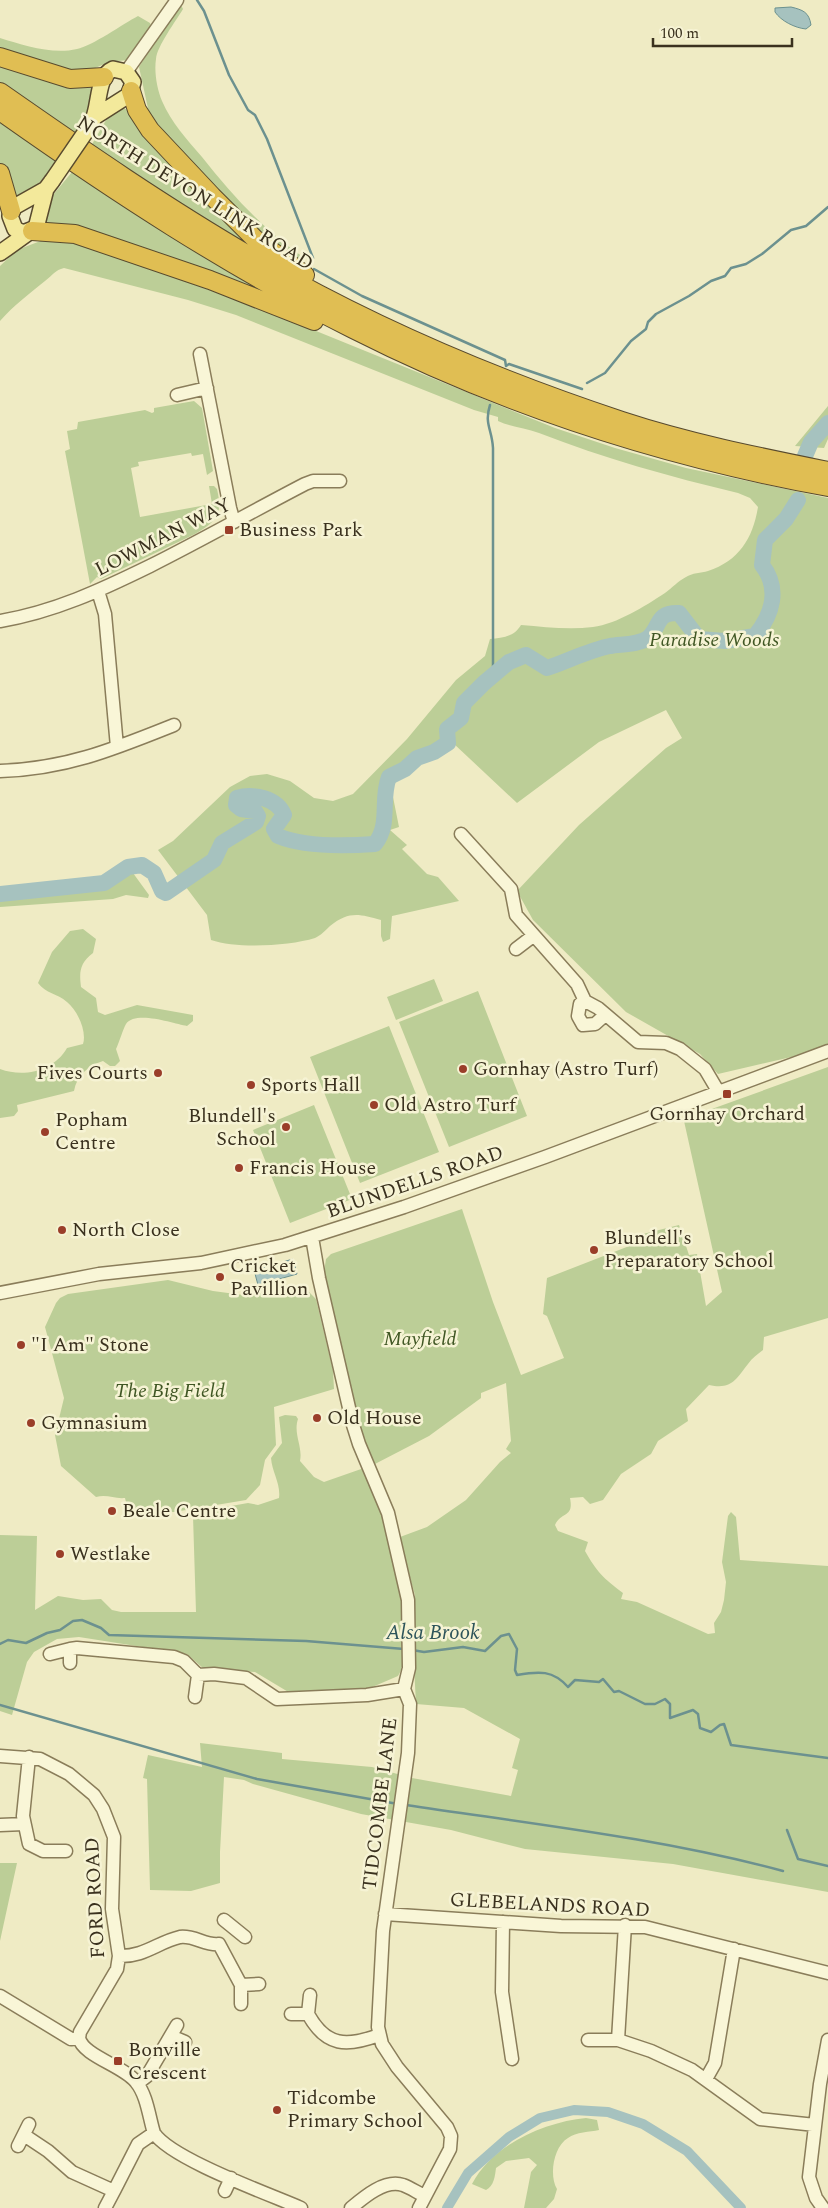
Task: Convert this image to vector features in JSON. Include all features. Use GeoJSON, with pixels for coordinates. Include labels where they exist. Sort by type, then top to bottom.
{"type":"FeatureCollection","features":[{"type":"Feature","properties":{"kind":"highway"},"geometry":{"type":"LineString","coordinates":[[0,57],[70,79],[104,77]]}},
{"type":"Feature","properties":{"kind":"highway"},"geometry":{"type":"LineString","coordinates":[[131,91],[137,110],[150,130],[254,240],[297,271],[459,361]]}},
{"type":"Feature","properties":{"kind":"highway","name":"NORTH DEVON LINK ROAD"},"geometry":{"type":"LineString","coordinates":[[0,92],[123,177],[256,260],[362,316],[459,361],[542,394],[624,422],[758,457],[828,471]]}},
{"type":"Feature","properties":{"kind":"highway","name":"NORTH DEVON LINK ROAD"},"geometry":{"type":"LineString","coordinates":[[0,112],[114,190],[223,258],[313,309],[408,356],[490,391],[619,436],[708,462],[828,487]]}},
{"type":"Feature","properties":{"kind":"highway"},"geometry":{"type":"LineString","coordinates":[[0,174],[15,212]]}},
{"type":"Feature","properties":{"kind":"highway"},"geometry":{"type":"LineString","coordinates":[[30,232],[75,234],[112,246],[220,284],[347,335],[408,356]]}},
{"type":"Feature","properties":{"kind":"main road"},"geometry":{"type":"LineString","coordinates":[[0,247],[15,212],[49,185],[94,120],[129,95],[133,82],[126,72],[113,69],[104,77],[94,120]]}},
{"type":"Feature","properties":{"kind":"main road"},"geometry":{"type":"LineString","coordinates":[[0,252],[39,224],[40,214],[49,185]]}},
{"type":"Feature","properties":{"kind":"main road"},"geometry":{"type":"LineString","coordinates":[[15,212],[31,204],[40,214]]}},
{"type":"Feature","properties":{"kind":"main road"},"geometry":{"type":"LineString","coordinates":[[15,212],[18,232],[30,232]]}},
{"type":"Feature","properties":{"kind":"street"},"geometry":{"type":"LineString","coordinates":[[126,72],[177,0]]}},
{"type":"Feature","properties":{"kind":"street"},"geometry":{"type":"LineString","coordinates":[[200,354],[234,522]]}},
{"type":"Feature","properties":{"kind":"street"},"geometry":{"type":"LineString","coordinates":[[178,395],[207,388]]}},
{"type":"Feature","properties":{"kind":"street","name":"LOWMAN WAY"},"geometry":{"type":"LineString","coordinates":[[0,621],[36,614],[98,591],[305,484],[340,481]]}},
{"type":"Feature","properties":{"kind":"street"},"geometry":{"type":"LineString","coordinates":[[98,591],[105,614],[117,748]]}},
{"type":"Feature","properties":{"kind":"street"},"geometry":{"type":"LineString","coordinates":[[0,771],[64,764],[117,748],[174,725]]}},
{"type":"Feature","properties":{"kind":"street"},"geometry":{"type":"LineString","coordinates":[[461,834],[512,889],[516,915],[577,984],[585,1001]]}},
{"type":"Feature","properties":{"kind":"street"},"geometry":{"type":"LineString","coordinates":[[516,949],[533,936]]}},
{"type":"Feature","properties":{"kind":"street"},"geometry":{"type":"LineString","coordinates":[[605,1015],[595,1024],[583,1025],[578,1016],[580,1004],[585,1001],[592,1003],[638,1042],[646,1044],[666,1043],[680,1049],[705,1069],[718,1091]]}},
{"type":"Feature","properties":{"kind":"street","name":"BLUNDELLS ROAD"},"geometry":{"type":"LineString","coordinates":[[0,1293],[99,1274],[226,1259],[312,1236],[526,1163],[828,1050]]}},
{"type":"Feature","properties":{"kind":"street","name":"TIDCOMBE LANE"},"geometry":{"type":"LineString","coordinates":[[312,1236],[319,1278],[359,1444],[378,1487],[393,1531],[408,1600],[408,1657],[404,1689],[410,1704],[404,1788],[385,1914],[378,2011],[379,2035],[382,2044],[397,2067],[448,2127],[451,2136],[450,2149],[419,2208]]}},
{"type":"Feature","properties":{"kind":"street"},"geometry":{"type":"LineString","coordinates":[[50,1654],[70,1649],[86,1648],[95,1651],[137,1652],[174,1657],[184,1661],[198,1675],[214,1674],[246,1678],[277,1699],[367,1695],[404,1689]]}},
{"type":"Feature","properties":{"kind":"street"},"geometry":{"type":"LineString","coordinates":[[70,1649],[70,1663]]}},
{"type":"Feature","properties":{"kind":"street"},"geometry":{"type":"LineString","coordinates":[[195,1697],[198,1675]]}},
{"type":"Feature","properties":{"kind":"street","name":"FORD ROAD"},"geometry":{"type":"LineString","coordinates":[[0,1756],[29,1757],[48,1762],[76,1779],[94,1795],[109,1823],[115,1853],[112,1908],[119,1956],[117,1969],[80,2032],[79,2038]]}},
{"type":"Feature","properties":{"kind":"street"},"geometry":{"type":"LineString","coordinates":[[29,1757],[24,1824],[31,1847],[43,1851],[66,1851]]}},
{"type":"Feature","properties":{"kind":"street"},"geometry":{"type":"LineString","coordinates":[[0,1825],[24,1824]]}},
{"type":"Feature","properties":{"kind":"street","name":"GLEBELANDS ROAD"},"geometry":{"type":"LineString","coordinates":[[385,1914],[576,1927],[625,1925],[645,1927],[828,1973]]}},
{"type":"Feature","properties":{"kind":"street"},"geometry":{"type":"LineString","coordinates":[[224,1920],[245,1937]]}},
{"type":"Feature","properties":{"kind":"street"},"geometry":{"type":"LineString","coordinates":[[503,1922],[502,1992],[512,2059]]}},
{"type":"Feature","properties":{"kind":"street"},"geometry":{"type":"LineString","coordinates":[[624,2043],[625,1925]]}},
{"type":"Feature","properties":{"kind":"street"},"geometry":{"type":"LineString","coordinates":[[119,1956],[134,1956],[182,1937],[219,1944],[224,1942],[234,1929]]}},
{"type":"Feature","properties":{"kind":"street"},"geometry":{"type":"LineString","coordinates":[[219,1944],[241,1985],[241,2004]]}},
{"type":"Feature","properties":{"kind":"street"},"geometry":{"type":"LineString","coordinates":[[706,2079],[715,2064],[734,1949]]}},
{"type":"Feature","properties":{"kind":"street"},"geometry":{"type":"LineString","coordinates":[[241,1985],[258,1984]]}},
{"type":"Feature","properties":{"kind":"street"},"geometry":{"type":"LineString","coordinates":[[310,1994],[308,2014],[318,2028],[337,2042],[351,2043],[379,2035]]}},
{"type":"Feature","properties":{"kind":"street"},"geometry":{"type":"LineString","coordinates":[[0,1996],[71,2038],[79,2038],[84,2048],[131,2076],[138,2083],[154,2133],[163,2143],[197,2163],[301,2208]]}},
{"type":"Feature","properties":{"kind":"street"},"geometry":{"type":"LineString","coordinates":[[290,2014],[308,2014]]}},
{"type":"Feature","properties":{"kind":"street"},"geometry":{"type":"LineString","coordinates":[[138,2083],[147,2076],[174,2030],[185,2042]]}},
{"type":"Feature","properties":{"kind":"street"},"geometry":{"type":"LineString","coordinates":[[588,2040],[624,2043],[676,2062],[706,2079],[760,2119],[815,2125]]}},
{"type":"Feature","properties":{"kind":"street"},"geometry":{"type":"LineString","coordinates":[[823,2208],[816,2198],[809,2177],[828,2040]]}},
{"type":"Feature","properties":{"kind":"street"},"geometry":{"type":"LineString","coordinates":[[106,2208],[138,2144],[154,2133]]}},
{"type":"Feature","properties":{"kind":"street"},"geometry":{"type":"LineString","coordinates":[[24,2135],[48,2151],[72,2172],[114,2191]]}},
{"type":"Feature","properties":{"kind":"street"},"geometry":{"type":"LineString","coordinates":[[225,2191],[230,2178]]}},
{"type":"Feature","properties":{"kind":"street"},"geometry":{"type":"LineString","coordinates":[[351,2208],[367,2195],[390,2184],[404,2185],[425,2196]]}},
{"type":"Feature","properties":{"kind":"green space"},"geometry":{"type":"Polygon","coordinates":[[[178,5],[181,5],[183,9],[163,41],[156,59],[157,86],[166,109],[185,137],[236,198],[275,235],[303,257],[303,260],[298,261],[247,222],[169,140],[149,113],[139,67],[178,5]]]}},
{"type":"Feature","properties":{"kind":"green space"},"geometry":{"type":"Polygon","coordinates":[[[138,16],[150,23],[151,26],[128,60],[109,62],[86,72],[70,70],[0,49],[0,38],[48,50],[67,51],[77,49],[99,39],[138,16]]]}},
{"type":"Feature","properties":{"kind":"green space"},"geometry":{"type":"Polygon","coordinates":[[[0,64],[95,84],[89,110],[74,135],[0,83],[0,64]]]}},
{"type":"Feature","properties":{"kind":"green space"},"geometry":{"type":"Polygon","coordinates":[[[119,106],[130,111],[262,253],[222,231],[91,146],[109,115],[119,106]]]}},
{"type":"Feature","properties":{"kind":"green space"},"geometry":{"type":"Polygon","coordinates":[[[0,121],[57,161],[33,188],[27,193],[14,198],[0,163],[0,121]]]}},
{"type":"Feature","properties":{"kind":"green space"},"geometry":{"type":"Polygon","coordinates":[[[72,172],[268,296],[46,225],[51,193],[53,195],[72,172]]]}},
{"type":"Feature","properties":{"kind":"green space","name":"Paradise Woods"},"geometry":{"type":"Polygon","coordinates":[[[43,240],[59,240],[76,244],[225,294],[555,428],[615,448],[686,468],[828,498],[828,1044],[800,1055],[718,1074],[700,1054],[626,1012],[533,920],[517,891],[579,825],[666,748],[682,738],[666,710],[599,742],[517,803],[453,743],[406,772],[391,787],[399,827],[390,830],[407,845],[402,849],[427,874],[438,877],[459,901],[392,916],[390,939],[383,942],[381,920],[354,915],[337,921],[317,937],[304,941],[278,945],[235,945],[211,940],[207,915],[158,850],[173,841],[230,787],[250,776],[267,774],[290,781],[314,798],[333,801],[353,794],[407,739],[456,680],[485,656],[490,639],[511,634],[521,625],[584,628],[612,622],[630,614],[665,593],[683,579],[719,567],[736,555],[748,538],[758,507],[750,498],[738,493],[637,466],[588,451],[534,431],[503,423],[498,421],[498,417],[474,410],[236,315],[188,300],[64,268],[54,273],[0,321],[0,266],[17,250],[43,240]]]}},
{"type":"Feature","properties":{"kind":"green space"},"geometry":{"type":"Polygon","coordinates":[[[194,401],[202,408],[213,471],[207,475],[203,454],[192,456],[191,453],[138,462],[139,466],[131,468],[140,517],[212,504],[209,486],[214,486],[217,489],[219,505],[216,516],[209,525],[195,534],[101,579],[97,577],[90,584],[65,451],[70,449],[67,431],[77,429],[78,422],[145,410],[152,413],[154,408],[194,401]]]}},
{"type":"Feature","properties":{"kind":"green space"},"geometry":{"type":"Polygon","coordinates":[[[828,406],[828,439],[824,448],[795,446],[828,406]]]}},
{"type":"Feature","properties":{"kind":"green space"},"geometry":{"type":"Polygon","coordinates":[[[133,873],[149,895],[148,898],[126,895],[113,899],[0,907],[0,897],[97,887],[133,873]]]}},
{"type":"Feature","properties":{"kind":"green space"},"geometry":{"type":"Polygon","coordinates":[[[83,929],[96,939],[93,953],[85,960],[81,968],[81,987],[96,998],[98,1012],[105,1015],[137,1005],[193,1015],[193,1021],[187,1026],[146,1018],[131,1020],[126,1024],[116,1049],[120,1061],[115,1066],[110,1066],[103,1061],[98,1063],[84,1072],[75,1085],[74,1091],[17,1105],[18,1111],[14,1116],[0,1118],[0,1069],[19,1073],[38,1070],[54,1062],[67,1048],[83,1044],[83,1028],[75,1011],[63,999],[44,989],[38,983],[52,952],[70,931],[83,929]]]}},
{"type":"Feature","properties":{"kind":"green space"},"geometry":{"type":"Polygon","coordinates":[[[434,979],[443,1001],[396,1020],[387,997],[434,979]]]}},
{"type":"Feature","properties":{"kind":"green space","name":"Gornhay (Astro Turf)"},"geometry":{"type":"Polygon","coordinates":[[[478,991],[527,1116],[449,1147],[399,1022],[478,991]]]}},
{"type":"Feature","properties":{"kind":"green space","name":"Old Astro Turf"},"geometry":{"type":"Polygon","coordinates":[[[389,1026],[439,1152],[360,1183],[310,1057],[389,1026]]]}},
{"type":"Feature","properties":{"kind":"green space","name":"Mayfield"},"geometry":{"type":"Polygon","coordinates":[[[828,1067],[828,1318],[764,1337],[763,1350],[751,1360],[736,1379],[728,1385],[709,1385],[686,1409],[688,1421],[658,1441],[651,1454],[621,1474],[603,1500],[590,1504],[583,1497],[570,1498],[569,1512],[555,1525],[558,1531],[588,1542],[585,1551],[601,1574],[623,1593],[621,1599],[637,1602],[708,1634],[715,1633],[714,1623],[721,1612],[724,1600],[726,1582],[722,1562],[728,1516],[731,1512],[736,1517],[740,1560],[828,1566],[828,1892],[673,1864],[525,1849],[451,1830],[361,1814],[244,1780],[224,1777],[220,1883],[191,1891],[150,1890],[147,1779],[143,1778],[148,1755],[202,1767],[200,1743],[282,1753],[282,1759],[372,1767],[412,1778],[511,1796],[518,1770],[512,1768],[520,1739],[464,1708],[416,1704],[413,1646],[415,1595],[400,1537],[427,1527],[466,1500],[500,1462],[511,1453],[506,1449],[511,1441],[506,1383],[481,1393],[481,1398],[429,1436],[373,1465],[362,1442],[323,1278],[326,1259],[331,1254],[462,1209],[493,1302],[521,1375],[564,1358],[547,1316],[543,1314],[547,1278],[637,1243],[635,1236],[679,1225],[689,1255],[697,1254],[706,1306],[722,1292],[684,1121],[709,1110],[828,1067]]]}},
{"type":"Feature","properties":{"kind":"green space"},"geometry":{"type":"Polygon","coordinates":[[[314,1105],[352,1199],[290,1223],[253,1130],[314,1105]]]}},
{"type":"Feature","properties":{"kind":"green space","name":"The Big Field"},"geometry":{"type":"Polygon","coordinates":[[[168,1280],[213,1291],[243,1295],[305,1288],[316,1299],[333,1371],[334,1389],[274,1407],[276,1445],[265,1460],[260,1485],[246,1500],[174,1512],[128,1511],[125,1498],[96,1497],[61,1466],[55,1435],[64,1398],[45,1327],[56,1303],[60,1298],[68,1294],[168,1280]]]}},
{"type":"Feature","properties":{"kind":"green space"},"geometry":{"type":"Polygon","coordinates":[[[285,1415],[296,1416],[298,1419],[297,1430],[300,1461],[314,1477],[324,1482],[364,1468],[383,1515],[398,1577],[404,1624],[404,1646],[403,1664],[398,1676],[363,1691],[290,1693],[255,1672],[204,1669],[187,1654],[79,1637],[57,1639],[34,1652],[27,1662],[12,1715],[0,1711],[0,1535],[37,1536],[35,1610],[58,1596],[83,1600],[101,1599],[112,1610],[121,1612],[196,1612],[193,1516],[197,1512],[248,1503],[258,1505],[279,1498],[279,1488],[271,1458],[282,1443],[279,1417],[285,1415]]]}},
{"type":"Feature","properties":{"kind":"green space"},"geometry":{"type":"Polygon","coordinates":[[[0,1863],[17,1863],[0,1941],[0,1863]]]}},
{"type":"Feature","properties":{"kind":"green space"},"geometry":{"type":"Polygon","coordinates":[[[586,2118],[597,2120],[599,2130],[579,2133],[563,2142],[554,2162],[553,2177],[557,2189],[554,2199],[546,2208],[524,2208],[531,2172],[537,2165],[529,2158],[506,2161],[496,2168],[495,2177],[486,2190],[472,2184],[492,2158],[521,2138],[553,2125],[586,2118]]]}},
{"type":"Feature","properties":{"kind":"water"},"geometry":{"type":"Polygon","coordinates":[[[791,7],[805,12],[809,17],[811,25],[806,29],[797,27],[789,24],[775,12],[775,8],[791,7]]]}},
{"type":"Feature","properties":{"kind":"water"},"geometry":{"type":"Polygon","coordinates":[[[293,1259],[297,1274],[258,1285],[254,1270],[293,1259]]]}},
{"type":"Feature","properties":{"kind":"waterway"},"geometry":{"type":"LineString","coordinates":[[197,0],[204,11],[229,75],[248,110],[255,115],[267,139],[313,258]]}},
{"type":"Feature","properties":{"kind":"waterway"},"geometry":{"type":"LineString","coordinates":[[587,383],[605,373],[631,341],[646,329],[648,322],[656,314],[689,296],[711,281],[725,276],[731,268],[746,264],[762,254],[791,230],[806,226],[828,207]]}},
{"type":"Feature","properties":{"kind":"waterway"},"geometry":{"type":"LineString","coordinates":[[314,269],[362,296],[505,360],[506,366],[509,364],[582,389]]}},
{"type":"Feature","properties":{"kind":"waterway"},"geometry":{"type":"LineString","coordinates":[[490,405],[488,422],[493,448],[493,675]]}},
{"type":"Feature","properties":{"kind":"waterway"},"geometry":{"type":"LineString","coordinates":[[805,456],[811,442],[828,423]]}},
{"type":"Feature","properties":{"kind":"waterway"},"geometry":{"type":"LineString","coordinates":[[0,894],[104,883],[128,867],[142,865],[154,873],[162,891],[166,893],[214,860],[222,843],[256,822],[258,816],[255,811],[241,809],[236,805],[237,798],[250,796],[264,798],[281,809],[284,815],[274,829],[278,836],[288,840],[313,844],[375,844],[383,828],[385,794],[389,777],[405,769],[417,758],[434,752],[448,743],[447,729],[461,718],[464,703],[509,662],[526,655],[547,668],[602,648],[640,642],[648,638],[659,621],[671,613],[679,613],[699,639],[725,641],[755,636],[766,619],[772,601],[771,583],[762,565],[765,540],[786,519],[798,500]]}},
{"type":"Feature","properties":{"kind":"waterway","name":"Alsa Brook"},"geometry":{"type":"LineString","coordinates":[[0,1644],[8,1640],[26,1643],[47,1633],[60,1630],[73,1621],[82,1620],[101,1628],[109,1635],[306,1641],[404,1649]]}},
{"type":"Feature","properties":{"kind":"waterway","name":"Alsa Brook"},"geometry":{"type":"LineString","coordinates":[[412,1650],[424,1652],[463,1647],[485,1651],[501,1636],[509,1634],[517,1649],[515,1670],[517,1675],[545,1673],[557,1677],[568,1687],[575,1680],[599,1682],[603,1679],[614,1692],[619,1691],[645,1704],[655,1704],[665,1699],[670,1704],[670,1718],[693,1710],[698,1714],[700,1728],[711,1732],[724,1724],[731,1745],[828,1758]]}},
{"type":"Feature","properties":{"kind":"waterway"},"geometry":{"type":"LineString","coordinates":[[0,1705],[257,1779],[398,1804]]}},
{"type":"Feature","properties":{"kind":"waterway"},"geometry":{"type":"LineString","coordinates":[[406,1805],[690,1849],[783,1871]]}},
{"type":"Feature","properties":{"kind":"waterway"},"geometry":{"type":"LineString","coordinates":[[787,1830],[798,1859],[828,1866]]}},
{"type":"Feature","properties":{"kind":"waterway"},"geometry":{"type":"LineString","coordinates":[[447,2208],[468,2173],[509,2137],[540,2118],[574,2110],[608,2112],[643,2124],[687,2151],[741,2208]]}},
{"type":"Feature","properties":{"kind":"place","name":"Business Park"},"geometry":{"type":"Point","coordinates":[229,530]}},
{"type":"Feature","properties":{"kind":"place","name":"Gornhay (Astro Turf)"},"geometry":{"type":"Point","coordinates":[463,1069]}},
{"type":"Feature","properties":{"kind":"place","name":"Fives Courts"},"geometry":{"type":"Point","coordinates":[158,1073]}},
{"type":"Feature","properties":{"kind":"place","name":"Sports Hall"},"geometry":{"type":"Point","coordinates":[251,1085]}},
{"type":"Feature","properties":{"kind":"place","name":"Gornhay Orchard"},"geometry":{"type":"Point","coordinates":[727,1094]}},
{"type":"Feature","properties":{"kind":"place","name":"Old Astro Turf"},"geometry":{"type":"Point","coordinates":[374,1105]}},
{"type":"Feature","properties":{"kind":"place","name":"Blundell's School"},"geometry":{"type":"Point","coordinates":[286,1127]}},
{"type":"Feature","properties":{"kind":"place","name":"Popham Centre"},"geometry":{"type":"Point","coordinates":[45,1132]}},
{"type":"Feature","properties":{"kind":"place","name":"Francis House"},"geometry":{"type":"Point","coordinates":[239,1168]}},
{"type":"Feature","properties":{"kind":"place","name":"North Close"},"geometry":{"type":"Point","coordinates":[62,1230]}},
{"type":"Feature","properties":{"kind":"place","name":"Blundell's Preparatory School"},"geometry":{"type":"Point","coordinates":[594,1250]}},
{"type":"Feature","properties":{"kind":"place","name":"Cricket Pavillion"},"geometry":{"type":"Point","coordinates":[220,1277]}},
{"type":"Feature","properties":{"kind":"place","name":"\"I Am\" Stone"},"geometry":{"type":"Point","coordinates":[21,1345]}},
{"type":"Feature","properties":{"kind":"place","name":"Old House"},"geometry":{"type":"Point","coordinates":[317,1418]}},
{"type":"Feature","properties":{"kind":"place","name":"Gymnasium"},"geometry":{"type":"Point","coordinates":[31,1423]}},
{"type":"Feature","properties":{"kind":"place","name":"Beale Centre"},"geometry":{"type":"Point","coordinates":[112,1511]}},
{"type":"Feature","properties":{"kind":"place","name":"Westlake"},"geometry":{"type":"Point","coordinates":[60,1554]}},
{"type":"Feature","properties":{"kind":"place","name":"Bonville Crescent"},"geometry":{"type":"Point","coordinates":[118,2061]}},
{"type":"Feature","properties":{"kind":"place","name":"Tidcombe Primary School"},"geometry":{"type":"Point","coordinates":[277,2110]}}]}
